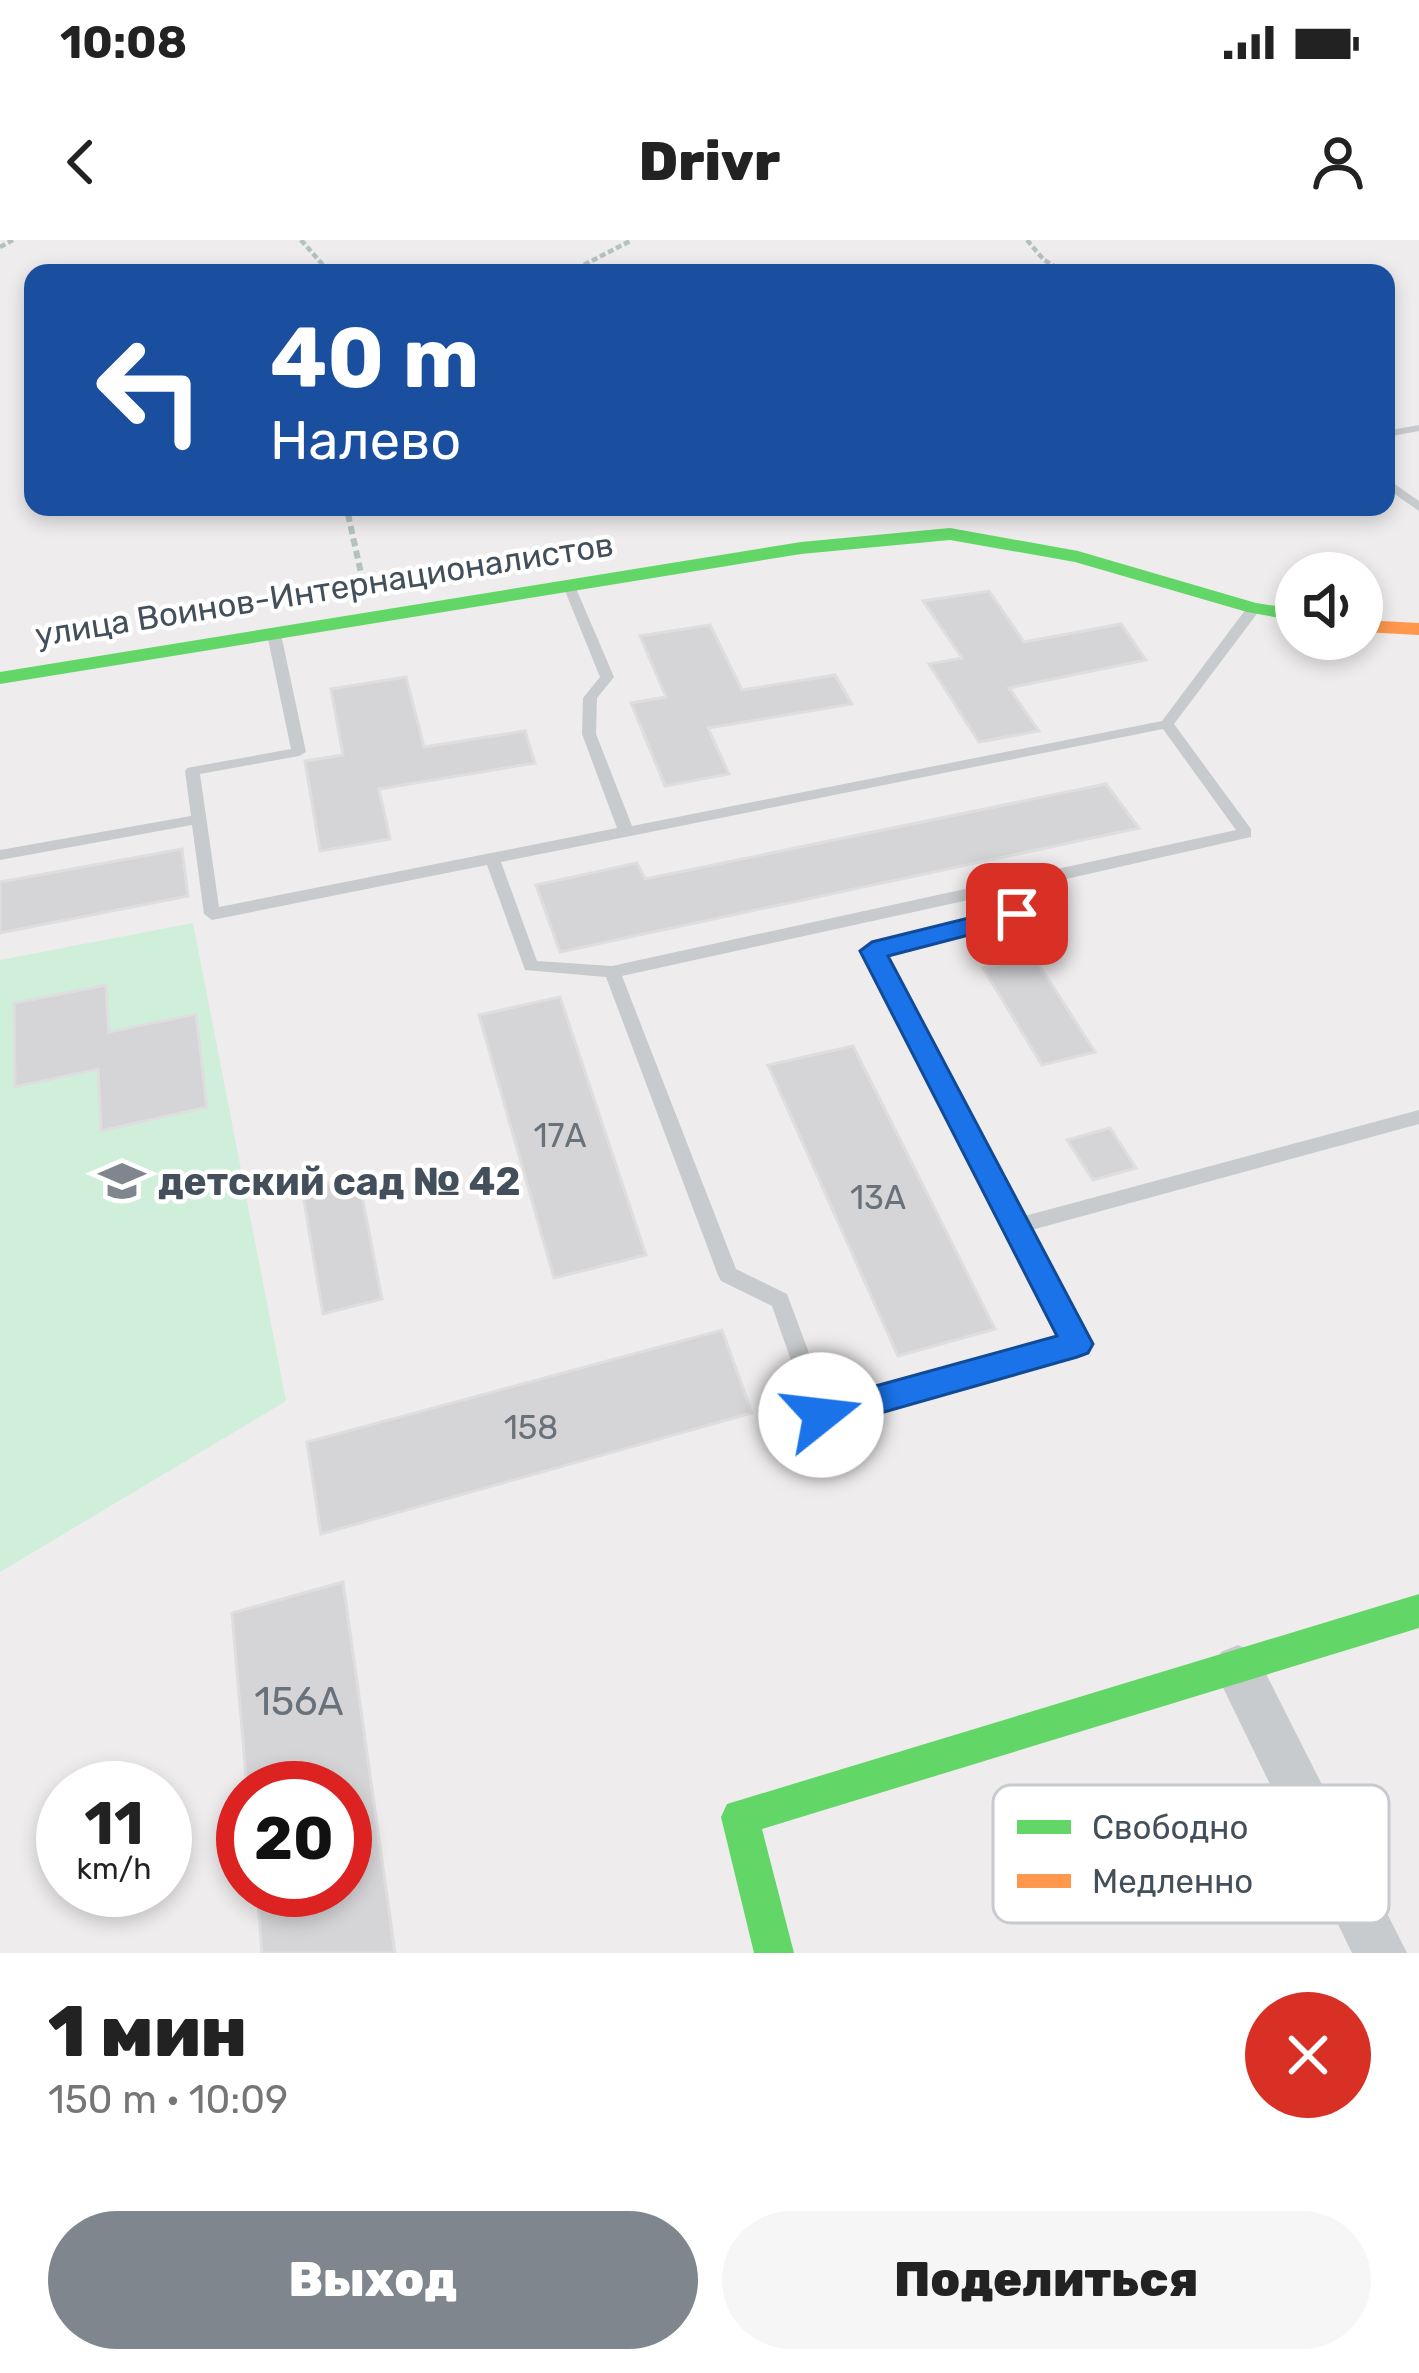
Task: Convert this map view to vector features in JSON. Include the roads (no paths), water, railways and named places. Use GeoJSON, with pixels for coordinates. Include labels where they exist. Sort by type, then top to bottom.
{"type":"FeatureCollection","features":[{"type":"Feature","properties":{"kind":"street","name":"улица Воинов-Интернационалистов"},"geometry":{"type":"LineString","coordinates":[[0,678],[801,548],[950,534],[1078,557],[1275,612]]}},
{"type":"Feature","properties":{"kind":"street"},"geometry":{"type":"LineString","coordinates":[[1383,627],[1419,629]]}},
{"type":"Feature","properties":{"kind":"street"},"geometry":{"type":"LineString","coordinates":[[774,1953],[740,1817],[1419,1611]]}},
{"type":"Feature","properties":{"kind":"street"},"geometry":{"type":"LineString","coordinates":[[1238,1669],[1296,1785]]}},
{"type":"Feature","properties":{"kind":"street"},"geometry":{"type":"LineString","coordinates":[[1365,1923],[1380,1953]]}},
{"type":"Feature","properties":{"kind":"lane"},"geometry":{"type":"LineString","coordinates":[[1395,489],[1419,507]]}},
{"type":"Feature","properties":{"kind":"lane"},"geometry":{"type":"LineString","coordinates":[[569,586],[607,677],[590,698],[586,715],[626,831]]}},
{"type":"Feature","properties":{"kind":"lane"},"geometry":{"type":"LineString","coordinates":[[274,634],[299,752],[192,771],[212,914],[1167,724],[1254,608]]}},
{"type":"Feature","properties":{"kind":"lane"},"geometry":{"type":"LineString","coordinates":[[492,858],[531,966],[612,972],[1246,832],[1167,724]]}},
{"type":"Feature","properties":{"kind":"lane"},"geometry":{"type":"LineString","coordinates":[[0,855],[199,819]]}},
{"type":"Feature","properties":{"kind":"lane"},"geometry":{"type":"LineString","coordinates":[[612,972],[728,1274],[780,1300],[821,1415],[1077,1344],[872,951],[1017,914],[1024,883]]}},
{"type":"Feature","properties":{"kind":"lane"},"geometry":{"type":"LineString","coordinates":[[1016,1226],[1419,1117]]}},
{"type":"Feature","properties":{"kind":"place","name":"детский сад № 42"},"geometry":{"type":"Point","coordinates":[122,1181]}}]}
